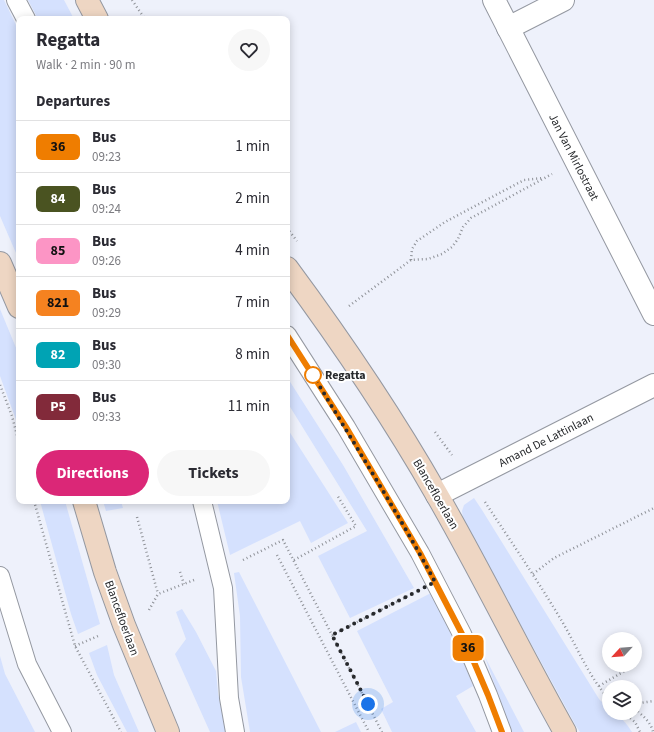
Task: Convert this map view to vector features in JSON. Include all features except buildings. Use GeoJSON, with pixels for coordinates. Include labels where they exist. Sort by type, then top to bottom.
{"type":"FeatureCollection","features":[{"type":"Feature","properties":{"kind":"main road"},"geometry":{"type":"LineString","coordinates":[[87,0],[95,16]]}},
{"type":"Feature","properties":{"kind":"main road"},"geometry":{"type":"LineString","coordinates":[[0,263],[16,300]]}},
{"type":"Feature","properties":{"kind":"main road","name":"Blancefloerlaan"},"geometry":{"type":"LineString","coordinates":[[290,272],[331,328],[365,379],[437,495],[486,583],[562,726]]}},
{"type":"Feature","properties":{"kind":"main road","name":"Blancefloerlaan"},"geometry":{"type":"LineString","coordinates":[[85,504],[124,625],[168,732]]}},
{"type":"Feature","properties":{"kind":"street","name":"Jan Van Mirlostraat"},"geometry":{"type":"LineString","coordinates":[[494,0],[654,314]]}},
{"type":"Feature","properties":{"kind":"street"},"geometry":{"type":"LineString","coordinates":[[508,28],[563,0]]}},
{"type":"Feature","properties":{"kind":"street","name":"Amand De Lattinlaan"},"geometry":{"type":"LineString","coordinates":[[437,495],[654,385]]}},
{"type":"Feature","properties":{"kind":"lane"},"geometry":{"type":"LineString","coordinates":[[16,0],[24,16]]}},
{"type":"Feature","properties":{"kind":"lane"},"geometry":{"type":"LineString","coordinates":[[290,340],[346,427],[420,553],[462,634],[502,732]]}},
{"type":"Feature","properties":{"kind":"lane"},"geometry":{"type":"LineString","coordinates":[[203,504],[219,571],[224,603],[229,698],[236,732]]}},
{"type":"Feature","properties":{"kind":"lane"},"geometry":{"type":"LineString","coordinates":[[0,576],[27,664],[62,732]]}},
{"type":"Feature","properties":{"kind":"path"},"geometry":{"type":"LineString","coordinates":[[132,0],[143,16]]}},
{"type":"Feature","properties":{"kind":"path"},"geometry":{"type":"LineString","coordinates":[[346,308],[411,260],[428,259],[442,254],[452,247],[458,239],[463,227],[471,218],[576,161]]}},
{"type":"Feature","properties":{"kind":"path"},"geometry":{"type":"LineString","coordinates":[[411,260],[412,248],[417,240],[445,222],[524,180],[545,178]]}},
{"type":"Feature","properties":{"kind":"path"},"geometry":{"type":"LineString","coordinates":[[0,385],[12,416],[16,431]]}},
{"type":"Feature","properties":{"kind":"path"},"geometry":{"type":"LineString","coordinates":[[294,560],[356,526],[337,495]]}},
{"type":"Feature","properties":{"kind":"path"},"geometry":{"type":"LineString","coordinates":[[35,504],[76,646],[120,732]]}},
{"type":"Feature","properties":{"kind":"path"},"geometry":{"type":"LineString","coordinates":[[533,574],[554,558],[654,508]]}},
{"type":"Feature","properties":{"kind":"path"},"geometry":{"type":"LineString","coordinates":[[137,518],[158,594]]}},
{"type":"Feature","properties":{"kind":"path"},"geometry":{"type":"LineString","coordinates":[[76,646],[146,616],[158,594],[238,563],[284,540],[382,732]]}},
{"type":"Feature","properties":{"kind":"path"},"geometry":{"type":"LineString","coordinates":[[277,554],[369,732]]}},
{"type":"Feature","properties":{"kind":"path"},"geometry":{"type":"LineString","coordinates":[[180,572],[184,584]]}},
{"type":"Feature","properties":{"kind":"path"},"geometry":{"type":"LineString","coordinates":[[332,635],[435,582]]}},
{"type":"Feature","properties":{"kind":"path"},"geometry":{"type":"LineString","coordinates":[[599,686],[623,672]]}},
{"type":"Feature","properties":{"kind":"path"},"geometry":{"type":"LineString","coordinates":[[642,703],[654,701]]}},
{"type":"Feature","properties":{"kind":"path"},"geometry":{"type":"LineString","coordinates":[[642,715],[652,728],[653,732]]}},
{"type":"Feature","properties":{"kind":"path"},"geometry":{"type":"LineString","coordinates":[[632,720],[640,732]]}},
{"type":"Feature","properties":{"kind":"shaded area"},"geometry":{"type":"Polygon","coordinates":[[[0,0],[4,0],[16,25],[16,253],[0,216],[0,0]]]}},
{"type":"Feature","properties":{"kind":"shaded area"},"geometry":{"type":"Polygon","coordinates":[[[28,0],[64,0],[72,16],[36,16],[28,0]]]}},
{"type":"Feature","properties":{"kind":"shaded area"},"geometry":{"type":"Polygon","coordinates":[[[0,309],[16,348],[16,420],[0,376],[0,309]]]}},
{"type":"Feature","properties":{"kind":"shaded area"},"geometry":{"type":"Polygon","coordinates":[[[290,382],[343,465],[414,588],[350,618],[318,556],[367,531],[290,407],[290,382]]]}},
{"type":"Feature","properties":{"kind":"shaded area"},"geometry":{"type":"Polygon","coordinates":[[[290,433],[348,523],[311,543],[300,521],[230,555],[218,504],[290,504],[290,433]]]}},
{"type":"Feature","properties":{"kind":"shaded area"},"geometry":{"type":"Polygon","coordinates":[[[474,498],[482,510],[602,702],[602,720],[623,720],[632,732],[580,732],[463,519],[462,511],[464,505],[474,498]]]}},
{"type":"Feature","properties":{"kind":"shaded area"},"geometry":{"type":"Polygon","coordinates":[[[41,504],[66,504],[100,624],[78,634],[71,614],[41,504]]]}},
{"type":"Feature","properties":{"kind":"shaded area"},"geometry":{"type":"Polygon","coordinates":[[[104,504],[122,504],[123,508],[106,511],[104,504]]]}},
{"type":"Feature","properties":{"kind":"shaded area"},"geometry":{"type":"Polygon","coordinates":[[[239,572],[321,732],[250,732],[241,677],[240,616],[234,573],[239,572]]]}},
{"type":"Feature","properties":{"kind":"shaded area"},"geometry":{"type":"Polygon","coordinates":[[[431,593],[458,648],[473,686],[456,696],[476,732],[392,732],[381,709],[393,702],[357,631],[431,593]]]}},
{"type":"Feature","properties":{"kind":"shaded area"},"geometry":{"type":"Polygon","coordinates":[[[182,609],[196,632],[216,671],[218,693],[226,732],[210,732],[175,654],[186,639],[176,612],[182,609]]]}},
{"type":"Feature","properties":{"kind":"shaded area"},"geometry":{"type":"Polygon","coordinates":[[[107,645],[114,675],[139,732],[127,732],[97,675],[89,653],[107,645]]]}},
{"type":"Feature","properties":{"kind":"shaded area"},"geometry":{"type":"Polygon","coordinates":[[[0,656],[5,674],[35,732],[0,732],[0,656]]]}},
{"type":"Feature","properties":{"kind":"shaded area"},"geometry":{"type":"Polygon","coordinates":[[[485,657],[524,732],[511,732],[485,657]]]}},
{"type":"Feature","properties":{"kind":"shaded area"},"geometry":{"type":"Polygon","coordinates":[[[356,722],[361,732],[335,732],[356,722]]]}},
{"type":"Feature","properties":{"kind":"bus line","name":"36"},"geometry":{"type":"LineString","coordinates":[[290,340],[346,427],[420,553],[462,634],[502,732]]}},
{"type":"Feature","properties":{"kind":"place","name":"Regatta"},"geometry":{"type":"Point","coordinates":[313,375]}},
{"type":"Feature","properties":{"kind":"route"},"geometry":{"type":"LineString","coordinates":[[313,375],[346,427],[420,553],[435,582],[332,635],[368,704]]}}]}
